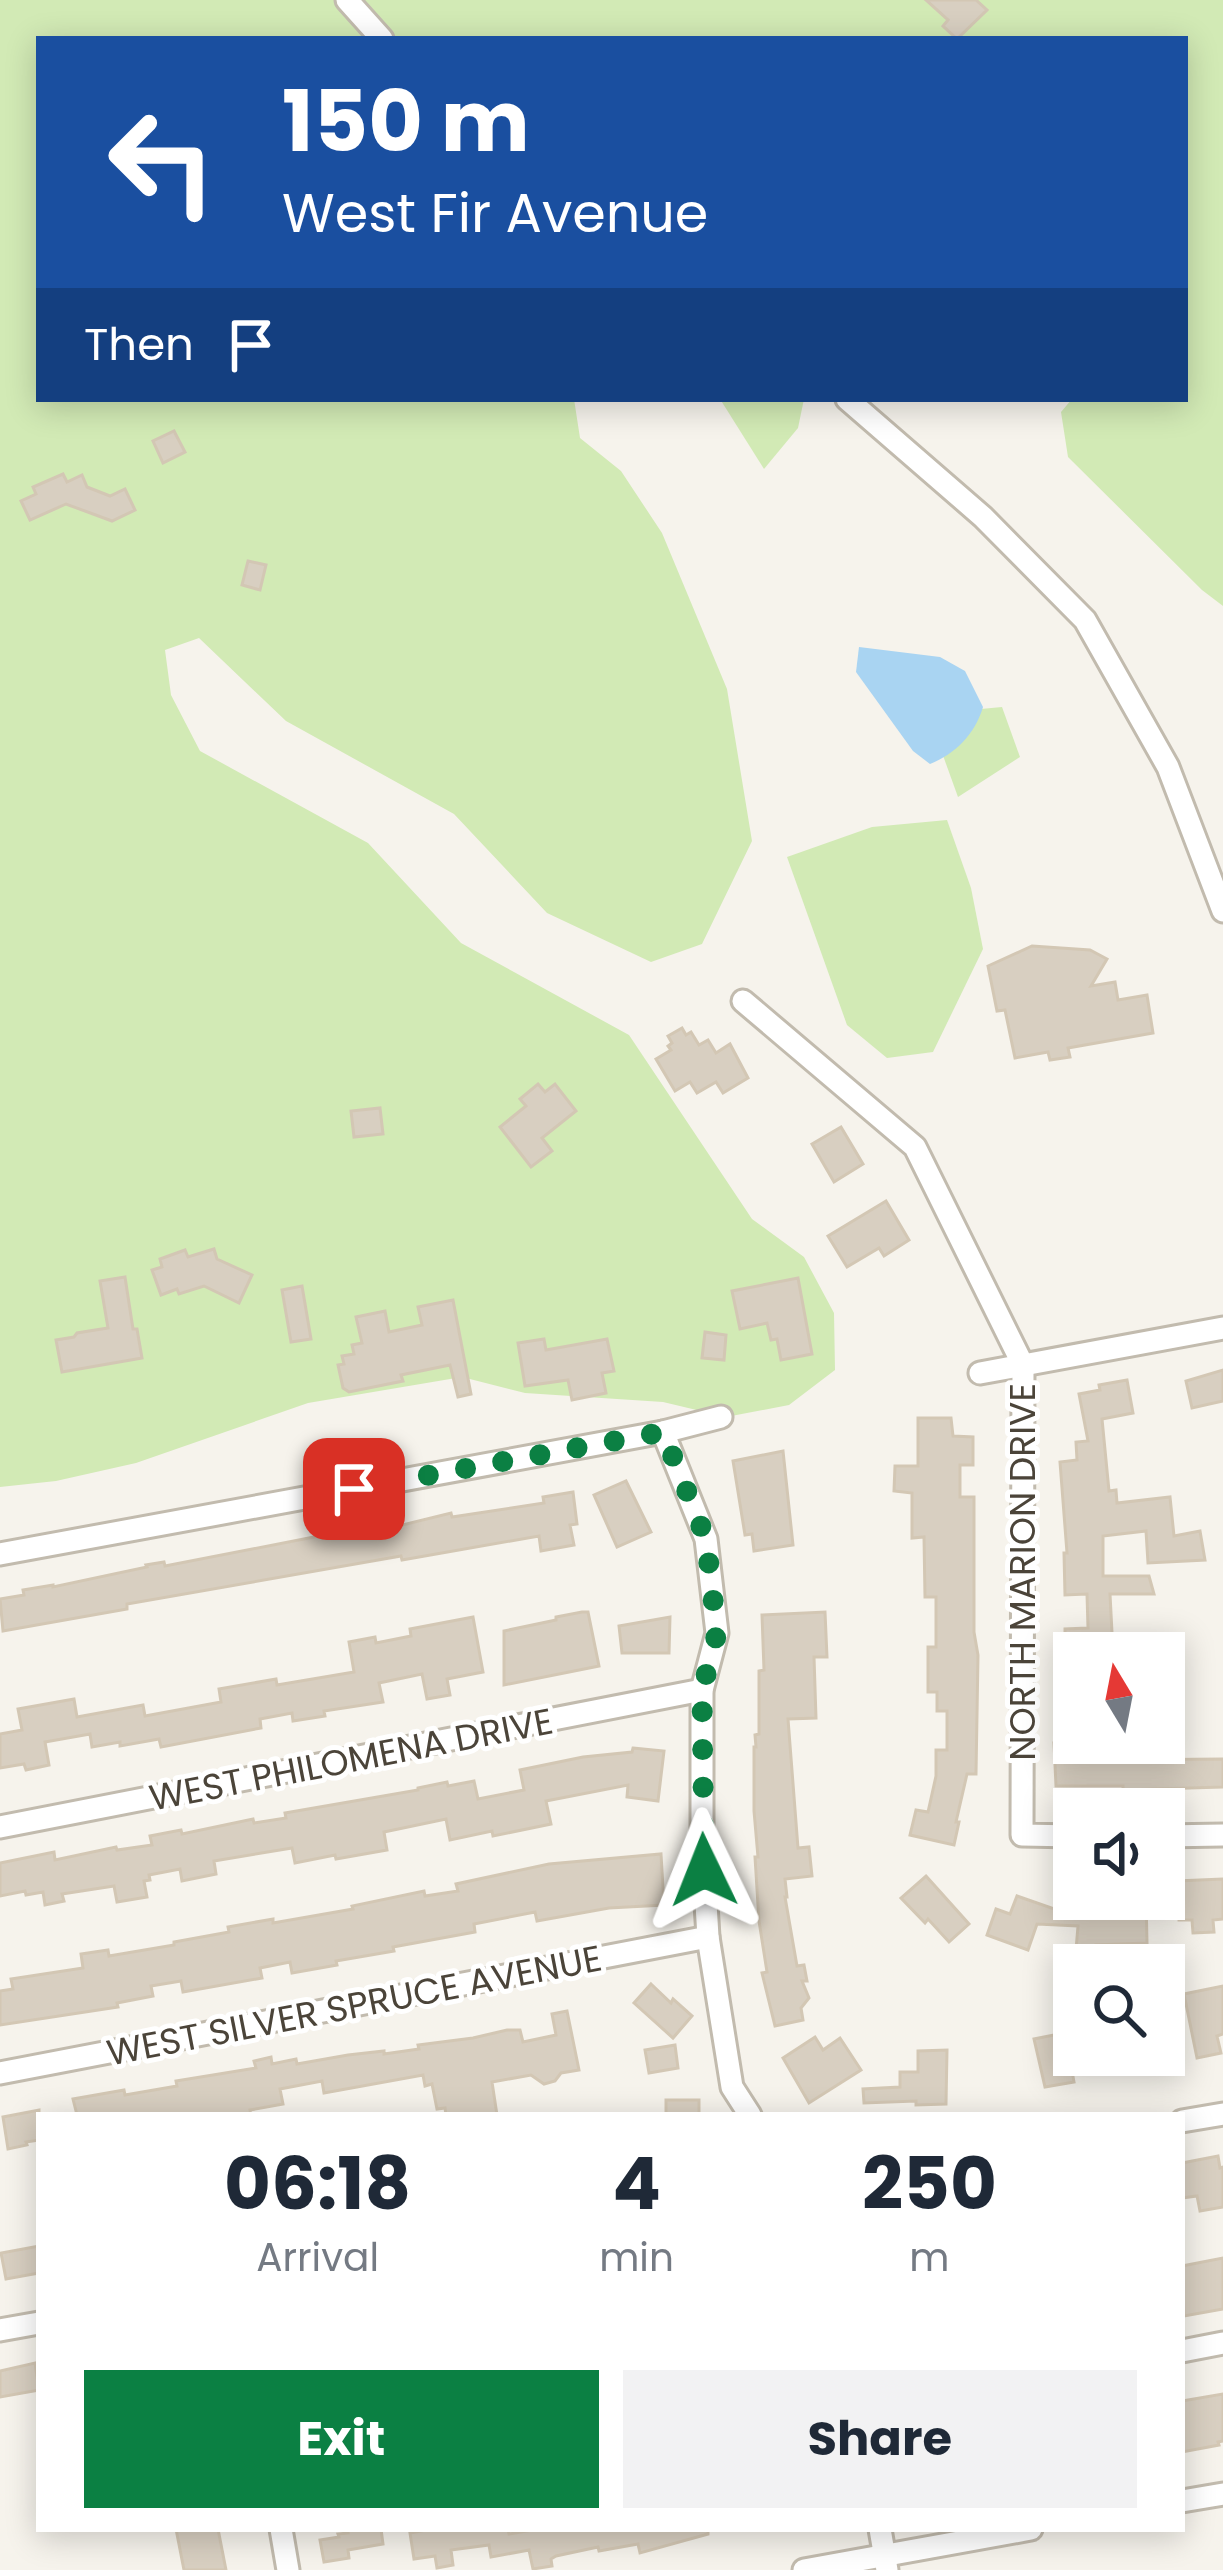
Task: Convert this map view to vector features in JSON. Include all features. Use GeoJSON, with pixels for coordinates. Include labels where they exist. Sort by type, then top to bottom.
{"type":"FeatureCollection","features":[{"type":"Feature","properties":{"kind":"street"},"geometry":{"type":"LineString","coordinates":[[347,0],[379,36]]}},
{"type":"Feature","properties":{"kind":"street"},"geometry":{"type":"LineString","coordinates":[[850,402],[983,517],[1085,620],[1168,767],[1223,911]]}},
{"type":"Feature","properties":{"kind":"street","name":"NORTH MARION DRIVE"},"geometry":{"type":"LineString","coordinates":[[743,1001],[915,1147],[1023,1366],[1022,1835],[1053,1836]]}},
{"type":"Feature","properties":{"kind":"street"},"geometry":{"type":"LineString","coordinates":[[980,1373],[1223,1328]]}},
{"type":"Feature","properties":{"kind":"street"},"geometry":{"type":"LineString","coordinates":[[0,1554],[663,1432],[721,1417]]}},
{"type":"Feature","properties":{"kind":"street"},"geometry":{"type":"LineString","coordinates":[[663,1432],[706,1539],[717,1633],[702,1690],[702,1837],[709,1937],[732,2087],[748,2112]]}},
{"type":"Feature","properties":{"kind":"street","name":"WEST PHILOMENA DRIVE"},"geometry":{"type":"LineString","coordinates":[[0,1827],[702,1690]]}},
{"type":"Feature","properties":{"kind":"street"},"geometry":{"type":"LineString","coordinates":[[1185,1835],[1223,1834]]}},
{"type":"Feature","properties":{"kind":"street","name":"WEST SILVER SPRUCE AVENUE"},"geometry":{"type":"LineString","coordinates":[[0,2073],[709,1937]]}},
{"type":"Feature","properties":{"kind":"street"},"geometry":{"type":"LineString","coordinates":[[1185,2120],[1223,2114]]}},
{"type":"Feature","properties":{"kind":"street"},"geometry":{"type":"LineString","coordinates":[[0,2330],[36,2324]]}},
{"type":"Feature","properties":{"kind":"street"},"geometry":{"type":"LineString","coordinates":[[1185,2350],[1223,2344]]}},
{"type":"Feature","properties":{"kind":"street"},"geometry":{"type":"LineString","coordinates":[[1185,2500],[1223,2494]]}},
{"type":"Feature","properties":{"kind":"street"},"geometry":{"type":"LineString","coordinates":[[282,2532],[288,2570]]}},
{"type":"Feature","properties":{"kind":"street"},"geometry":{"type":"LineString","coordinates":[[881,2532],[886,2563]]}},
{"type":"Feature","properties":{"kind":"street"},"geometry":{"type":"LineString","coordinates":[[805,2570],[886,2563],[1018,2532]]}},
{"type":"Feature","properties":{"kind":"green space"},"geometry":{"type":"Polygon","coordinates":[[[0,0],[1223,0],[1223,606],[1068,457],[1061,412],[1069,402],[1188,402],[1188,36],[36,36],[36,402],[574,402],[580,438],[621,471],[662,533],[727,689],[752,841],[702,944],[651,962],[547,913],[454,814],[286,721],[199,638],[165,650],[171,695],[200,751],[368,843],[461,943],[629,1035],[752,1219],[804,1257],[834,1313],[835,1370],[789,1405],[726,1417],[663,1402],[525,1393],[462,1377],[308,1403],[136,1463],[56,1481],[0,1487],[0,0]]]}},
{"type":"Feature","properties":{"kind":"green space"},"geometry":{"type":"Polygon","coordinates":[[[722,402],[803,402],[798,428],[764,469],[722,402]]]}},
{"type":"Feature","properties":{"kind":"green space"},"geometry":{"type":"Polygon","coordinates":[[[1002,707],[1020,757],[958,797],[928,714],[1002,707]]]}},
{"type":"Feature","properties":{"kind":"green space"},"geometry":{"type":"Polygon","coordinates":[[[947,820],[971,888],[983,949],[933,1052],[887,1058],[847,1025],[787,857],[872,827],[947,820]]]}},
{"type":"Feature","properties":{"kind":"water"},"geometry":{"type":"Polygon","coordinates":[[[859,647],[940,657],[965,671],[983,707],[963,742],[930,764],[913,751],[856,672],[859,647]]]}},
{"type":"Feature","properties":{"kind":"building"},"geometry":{"type":"Polygon","coordinates":[[[926,0],[976,0],[987,10],[960,36],[943,26],[948,20],[926,0]]]}},
{"type":"Feature","properties":{"kind":"building"},"geometry":{"type":"Polygon","coordinates":[[[174,431],[185,452],[163,463],[153,441],[174,431]]]}},
{"type":"Feature","properties":{"kind":"building"},"geometry":{"type":"Polygon","coordinates":[[[63,474],[67,482],[82,475],[87,487],[110,496],[125,489],[135,510],[112,521],[66,504],[30,520],[21,501],[36,494],[33,487],[63,474]]]}},
{"type":"Feature","properties":{"kind":"building"},"geometry":{"type":"Polygon","coordinates":[[[248,561],[266,565],[260,590],[242,585],[248,561]]]}},
{"type":"Feature","properties":{"kind":"building"},"geometry":{"type":"Polygon","coordinates":[[[1032,946],[1090,950],[1107,959],[1091,986],[1115,982],[1118,1000],[1147,995],[1153,1033],[1068,1048],[1070,1057],[1050,1060],[1048,1052],[1015,1058],[1005,1010],[997,1011],[988,966],[1032,946]]]}},
{"type":"Feature","properties":{"kind":"building"},"geometry":{"type":"Polygon","coordinates":[[[682,1028],[699,1045],[708,1040],[716,1053],[730,1044],[748,1078],[723,1093],[716,1082],[697,1093],[690,1082],[675,1091],[656,1059],[671,1050],[668,1036],[682,1028]]]}},
{"type":"Feature","properties":{"kind":"building"},"geometry":{"type":"Polygon","coordinates":[[[538,1084],[545,1092],[555,1084],[576,1111],[542,1138],[552,1151],[531,1167],[500,1127],[526,1106],[520,1099],[538,1084]]]}},
{"type":"Feature","properties":{"kind":"building"},"geometry":{"type":"Polygon","coordinates":[[[380,1108],[383,1134],[354,1137],[351,1111],[380,1108]]]}},
{"type":"Feature","properties":{"kind":"building"},"geometry":{"type":"Polygon","coordinates":[[[841,1127],[863,1164],[834,1182],[812,1144],[841,1127]]]}},
{"type":"Feature","properties":{"kind":"building"},"geometry":{"type":"Polygon","coordinates":[[[886,1201],[909,1240],[884,1256],[879,1248],[847,1267],[828,1236],[886,1201]]]}},
{"type":"Feature","properties":{"kind":"building"},"geometry":{"type":"Polygon","coordinates":[[[214,1249],[217,1259],[252,1275],[239,1303],[204,1286],[161,1295],[152,1270],[162,1267],[160,1259],[185,1250],[188,1257],[214,1249]]]}},
{"type":"Feature","properties":{"kind":"building"},"geometry":{"type":"Polygon","coordinates":[[[125,1277],[142,1358],[62,1372],[56,1340],[108,1328],[100,1281],[125,1277]]]}},
{"type":"Feature","properties":{"kind":"building"},"geometry":{"type":"Polygon","coordinates":[[[798,1278],[812,1354],[781,1360],[777,1339],[771,1340],[767,1323],[740,1329],[732,1291],[798,1278]]]}},
{"type":"Feature","properties":{"kind":"building"},"geometry":{"type":"Polygon","coordinates":[[[302,1286],[311,1339],[291,1342],[282,1290],[302,1286]]]}},
{"type":"Feature","properties":{"kind":"building"},"geometry":{"type":"Polygon","coordinates":[[[453,1300],[471,1394],[458,1397],[450,1365],[401,1375],[403,1381],[349,1392],[343,1388],[338,1365],[344,1364],[342,1356],[354,1354],[352,1345],[362,1343],[356,1317],[385,1311],[389,1332],[422,1325],[418,1307],[453,1300]]]}},
{"type":"Feature","properties":{"kind":"building"},"geometry":{"type":"Polygon","coordinates":[[[705,1332],[726,1335],[724,1360],[702,1358],[705,1332]]]}},
{"type":"Feature","properties":{"kind":"building"},"geometry":{"type":"Polygon","coordinates":[[[544,1339],[546,1350],[607,1339],[614,1371],[602,1373],[606,1393],[572,1400],[568,1380],[525,1386],[518,1343],[544,1339]]]}},
{"type":"Feature","properties":{"kind":"building"},"geometry":{"type":"Polygon","coordinates":[[[1223,1370],[1223,1401],[1192,1408],[1186,1381],[1223,1370]]]}},
{"type":"Feature","properties":{"kind":"building"},"geometry":{"type":"Polygon","coordinates":[[[1127,1380],[1133,1413],[1102,1419],[1109,1491],[1116,1490],[1117,1503],[1170,1497],[1174,1536],[1200,1531],[1205,1560],[1148,1563],[1146,1531],[1103,1536],[1103,1576],[1149,1576],[1154,1594],[1110,1594],[1112,1632],[1065,1632],[1088,1628],[1087,1594],[1065,1595],[1060,1462],[1077,1460],[1076,1442],[1088,1441],[1079,1394],[1100,1390],[1099,1385],[1127,1380]]]}},
{"type":"Feature","properties":{"kind":"building"},"geometry":{"type":"Polygon","coordinates":[[[918,1418],[951,1418],[953,1436],[973,1437],[973,1465],[960,1465],[960,1497],[974,1497],[976,1774],[967,1774],[954,1845],[910,1835],[916,1810],[928,1812],[936,1750],[947,1750],[947,1711],[937,1711],[937,1692],[928,1692],[928,1647],[936,1647],[936,1597],[925,1597],[924,1537],[912,1538],[912,1493],[894,1491],[895,1466],[918,1466],[918,1418]]]}},
{"type":"Feature","properties":{"kind":"building"},"geometry":{"type":"Polygon","coordinates":[[[783,1451],[793,1545],[754,1551],[752,1534],[745,1535],[733,1461],[783,1451]]]}},
{"type":"Feature","properties":{"kind":"building"},"geometry":{"type":"Polygon","coordinates":[[[626,1481],[651,1532],[617,1547],[594,1495],[626,1481]]]}},
{"type":"Feature","properties":{"kind":"building"},"geometry":{"type":"Polygon","coordinates":[[[573,1492],[577,1524],[570,1525],[574,1545],[541,1551],[539,1536],[402,1560],[401,1556],[3,1631],[0,1599],[24,1595],[23,1590],[146,1565],[164,1562],[165,1566],[386,1525],[386,1529],[451,1513],[452,1517],[544,1503],[543,1497],[573,1492]]]}},
{"type":"Feature","properties":{"kind":"building"},"geometry":{"type":"Polygon","coordinates":[[[588,1612],[599,1666],[504,1685],[504,1631],[588,1612]]]}},
{"type":"Feature","properties":{"kind":"building"},"geometry":{"type":"Polygon","coordinates":[[[825,1612],[827,1657],[814,1657],[816,1718],[788,1719],[798,1848],[809,1847],[812,1876],[785,1879],[785,1897],[797,1966],[804,1965],[807,1981],[802,1981],[809,1998],[801,2008],[803,2020],[775,2026],[762,1973],[767,1972],[755,1857],[754,1747],[759,1734],[759,1671],[764,1670],[762,1615],[825,1612]]]}},
{"type":"Feature","properties":{"kind":"building"},"geometry":{"type":"Polygon","coordinates":[[[473,1617],[483,1672],[447,1679],[450,1695],[427,1699],[422,1674],[379,1683],[383,1702],[324,1711],[325,1716],[293,1721],[292,1713],[260,1719],[261,1728],[161,1747],[159,1739],[92,1747],[90,1734],[45,1742],[49,1765],[0,1768],[0,1734],[22,1730],[18,1709],[74,1699],[77,1717],[143,1705],[145,1716],[221,1702],[219,1689],[354,1672],[349,1642],[411,1636],[410,1629],[473,1617]]]}},
{"type":"Feature","properties":{"kind":"building"},"geometry":{"type":"Polygon","coordinates":[[[670,1617],[669,1653],[622,1653],[619,1626],[670,1617]]]}},
{"type":"Feature","properties":{"kind":"building"},"geometry":{"type":"Polygon","coordinates":[[[633,1748],[664,1751],[658,1801],[627,1797],[628,1785],[546,1801],[551,1824],[493,1836],[492,1831],[450,1840],[446,1819],[384,1832],[387,1850],[295,1863],[292,1848],[214,1861],[216,1874],[182,1881],[180,1869],[149,1875],[150,1880],[144,1881],[147,1897],[117,1902],[114,1886],[62,1894],[64,1901],[45,1905],[43,1892],[0,1896],[0,1863],[54,1852],[55,1860],[152,1845],[150,1836],[286,1818],[285,1813],[447,1782],[448,1786],[474,1781],[478,1799],[524,1790],[520,1770],[632,1752],[633,1748]]]}},
{"type":"Feature","properties":{"kind":"building"},"geometry":{"type":"Polygon","coordinates":[[[1185,1759],[1223,1759],[1223,1787],[1056,1786],[1055,1764],[1185,1764],[1185,1759]]]}},
{"type":"Feature","properties":{"kind":"building"},"geometry":{"type":"Polygon","coordinates":[[[661,1854],[664,1905],[609,1908],[537,1921],[535,1912],[474,1924],[475,1932],[393,1947],[394,1951],[336,1961],[337,1965],[292,1973],[290,1962],[260,1968],[262,1978],[183,1992],[181,1981],[151,1986],[153,1996],[117,2003],[118,2007],[0,2025],[0,1991],[13,1989],[11,1979],[83,1968],[81,1954],[108,1950],[109,1956],[229,1932],[228,1927],[353,1909],[424,1891],[425,1896],[458,1891],[456,1884],[549,1864],[661,1854]]]}},
{"type":"Feature","properties":{"kind":"building"},"geometry":{"type":"Polygon","coordinates":[[[926,1876],[969,1924],[949,1942],[901,1898],[926,1876]]]}},
{"type":"Feature","properties":{"kind":"building"},"geometry":{"type":"Polygon","coordinates":[[[1223,1879],[1223,1919],[1213,1920],[1214,1932],[1193,1933],[1192,1920],[1185,1920],[1185,1881],[1223,1879]]]}},
{"type":"Feature","properties":{"kind":"building"},"geometry":{"type":"Polygon","coordinates":[[[1017,1896],[1053,1909],[1053,1920],[1146,1920],[1147,1943],[1076,1944],[1078,1926],[1037,1924],[1028,1950],[987,1935],[996,1909],[1010,1914],[1017,1896]]]}},
{"type":"Feature","properties":{"kind":"building"},"geometry":{"type":"Polygon","coordinates":[[[651,1984],[692,2016],[673,2038],[634,2003],[651,1984]]]}},
{"type":"Feature","properties":{"kind":"building"},"geometry":{"type":"Polygon","coordinates":[[[1223,1986],[1223,2034],[1217,2036],[1221,2053],[1197,2058],[1185,1994],[1223,1986]]]}},
{"type":"Feature","properties":{"kind":"building"},"geometry":{"type":"Polygon","coordinates":[[[567,2011],[579,2070],[561,2073],[544,2084],[531,2075],[492,2082],[497,2112],[437,2109],[432,2084],[425,2086],[423,2075],[324,2093],[322,2081],[280,2089],[283,2104],[250,2112],[76,2112],[73,2099],[177,2086],[176,2081],[256,2068],[254,2061],[271,2057],[272,2064],[296,2059],[297,2064],[419,2049],[418,2045],[507,2030],[520,2030],[523,2042],[556,2035],[552,2014],[567,2011]]]}},
{"type":"Feature","properties":{"kind":"building"},"geometry":{"type":"Polygon","coordinates":[[[1053,2035],[1053,2076],[1073,2076],[1074,2082],[1045,2087],[1034,2039],[1053,2035]]]}},
{"type":"Feature","properties":{"kind":"building"},"geometry":{"type":"Polygon","coordinates":[[[815,2037],[823,2050],[840,2038],[861,2070],[809,2103],[783,2058],[815,2037]]]}},
{"type":"Feature","properties":{"kind":"building"},"geometry":{"type":"Polygon","coordinates":[[[675,2045],[678,2068],[649,2073],[645,2050],[675,2045]]]}},
{"type":"Feature","properties":{"kind":"building"},"geometry":{"type":"Polygon","coordinates":[[[947,2050],[946,2104],[864,2103],[863,2089],[900,2087],[900,2072],[918,2072],[918,2051],[947,2050]]]}},
{"type":"Feature","properties":{"kind":"building"},"geometry":{"type":"Polygon","coordinates":[[[666,2100],[699,2100],[699,2112],[666,2112],[666,2100]]]}},
{"type":"Feature","properties":{"kind":"building"},"geometry":{"type":"Polygon","coordinates":[[[39,2110],[36,2140],[8,2149],[3,2117],[39,2110]]]}},
{"type":"Feature","properties":{"kind":"building"},"geometry":{"type":"Polygon","coordinates":[[[1218,2156],[1223,2167],[1223,2207],[1200,2211],[1197,2196],[1185,2198],[1185,2162],[1218,2156]]]}},
{"type":"Feature","properties":{"kind":"building"},"geometry":{"type":"Polygon","coordinates":[[[36,2247],[36,2274],[6,2279],[1,2253],[36,2247]]]}},
{"type":"Feature","properties":{"kind":"building"},"geometry":{"type":"Polygon","coordinates":[[[1223,2258],[1223,2309],[1185,2316],[1185,2265],[1223,2258]]]}},
{"type":"Feature","properties":{"kind":"building"},"geometry":{"type":"Polygon","coordinates":[[[35,2363],[36,2391],[0,2397],[0,2371],[35,2363]]]}},
{"type":"Feature","properties":{"kind":"building"},"geometry":{"type":"Polygon","coordinates":[[[1223,2394],[1223,2441],[1219,2445],[1185,2451],[1185,2400],[1223,2394]]]}},
{"type":"Feature","properties":{"kind":"building"},"geometry":{"type":"Polygon","coordinates":[[[177,2532],[219,2532],[226,2570],[184,2570],[177,2532]]]}},
{"type":"Feature","properties":{"kind":"building"},"geometry":{"type":"Polygon","coordinates":[[[381,2532],[383,2544],[348,2550],[349,2558],[324,2562],[320,2540],[381,2532]]]}},
{"type":"Feature","properties":{"kind":"building"},"geometry":{"type":"Polygon","coordinates":[[[410,2533],[708,2534],[640,2553],[638,2544],[599,2551],[598,2547],[556,2556],[552,2566],[533,2569],[529,2550],[491,2557],[489,2545],[451,2550],[453,2565],[437,2568],[435,2556],[414,2559],[410,2533]]]}},
{"type":"Feature","properties":{"kind":"route"},"geometry":{"type":"LineString","coordinates":[[354,1489],[663,1432],[706,1539],[717,1633],[702,1690],[704,1870]]}}]}
